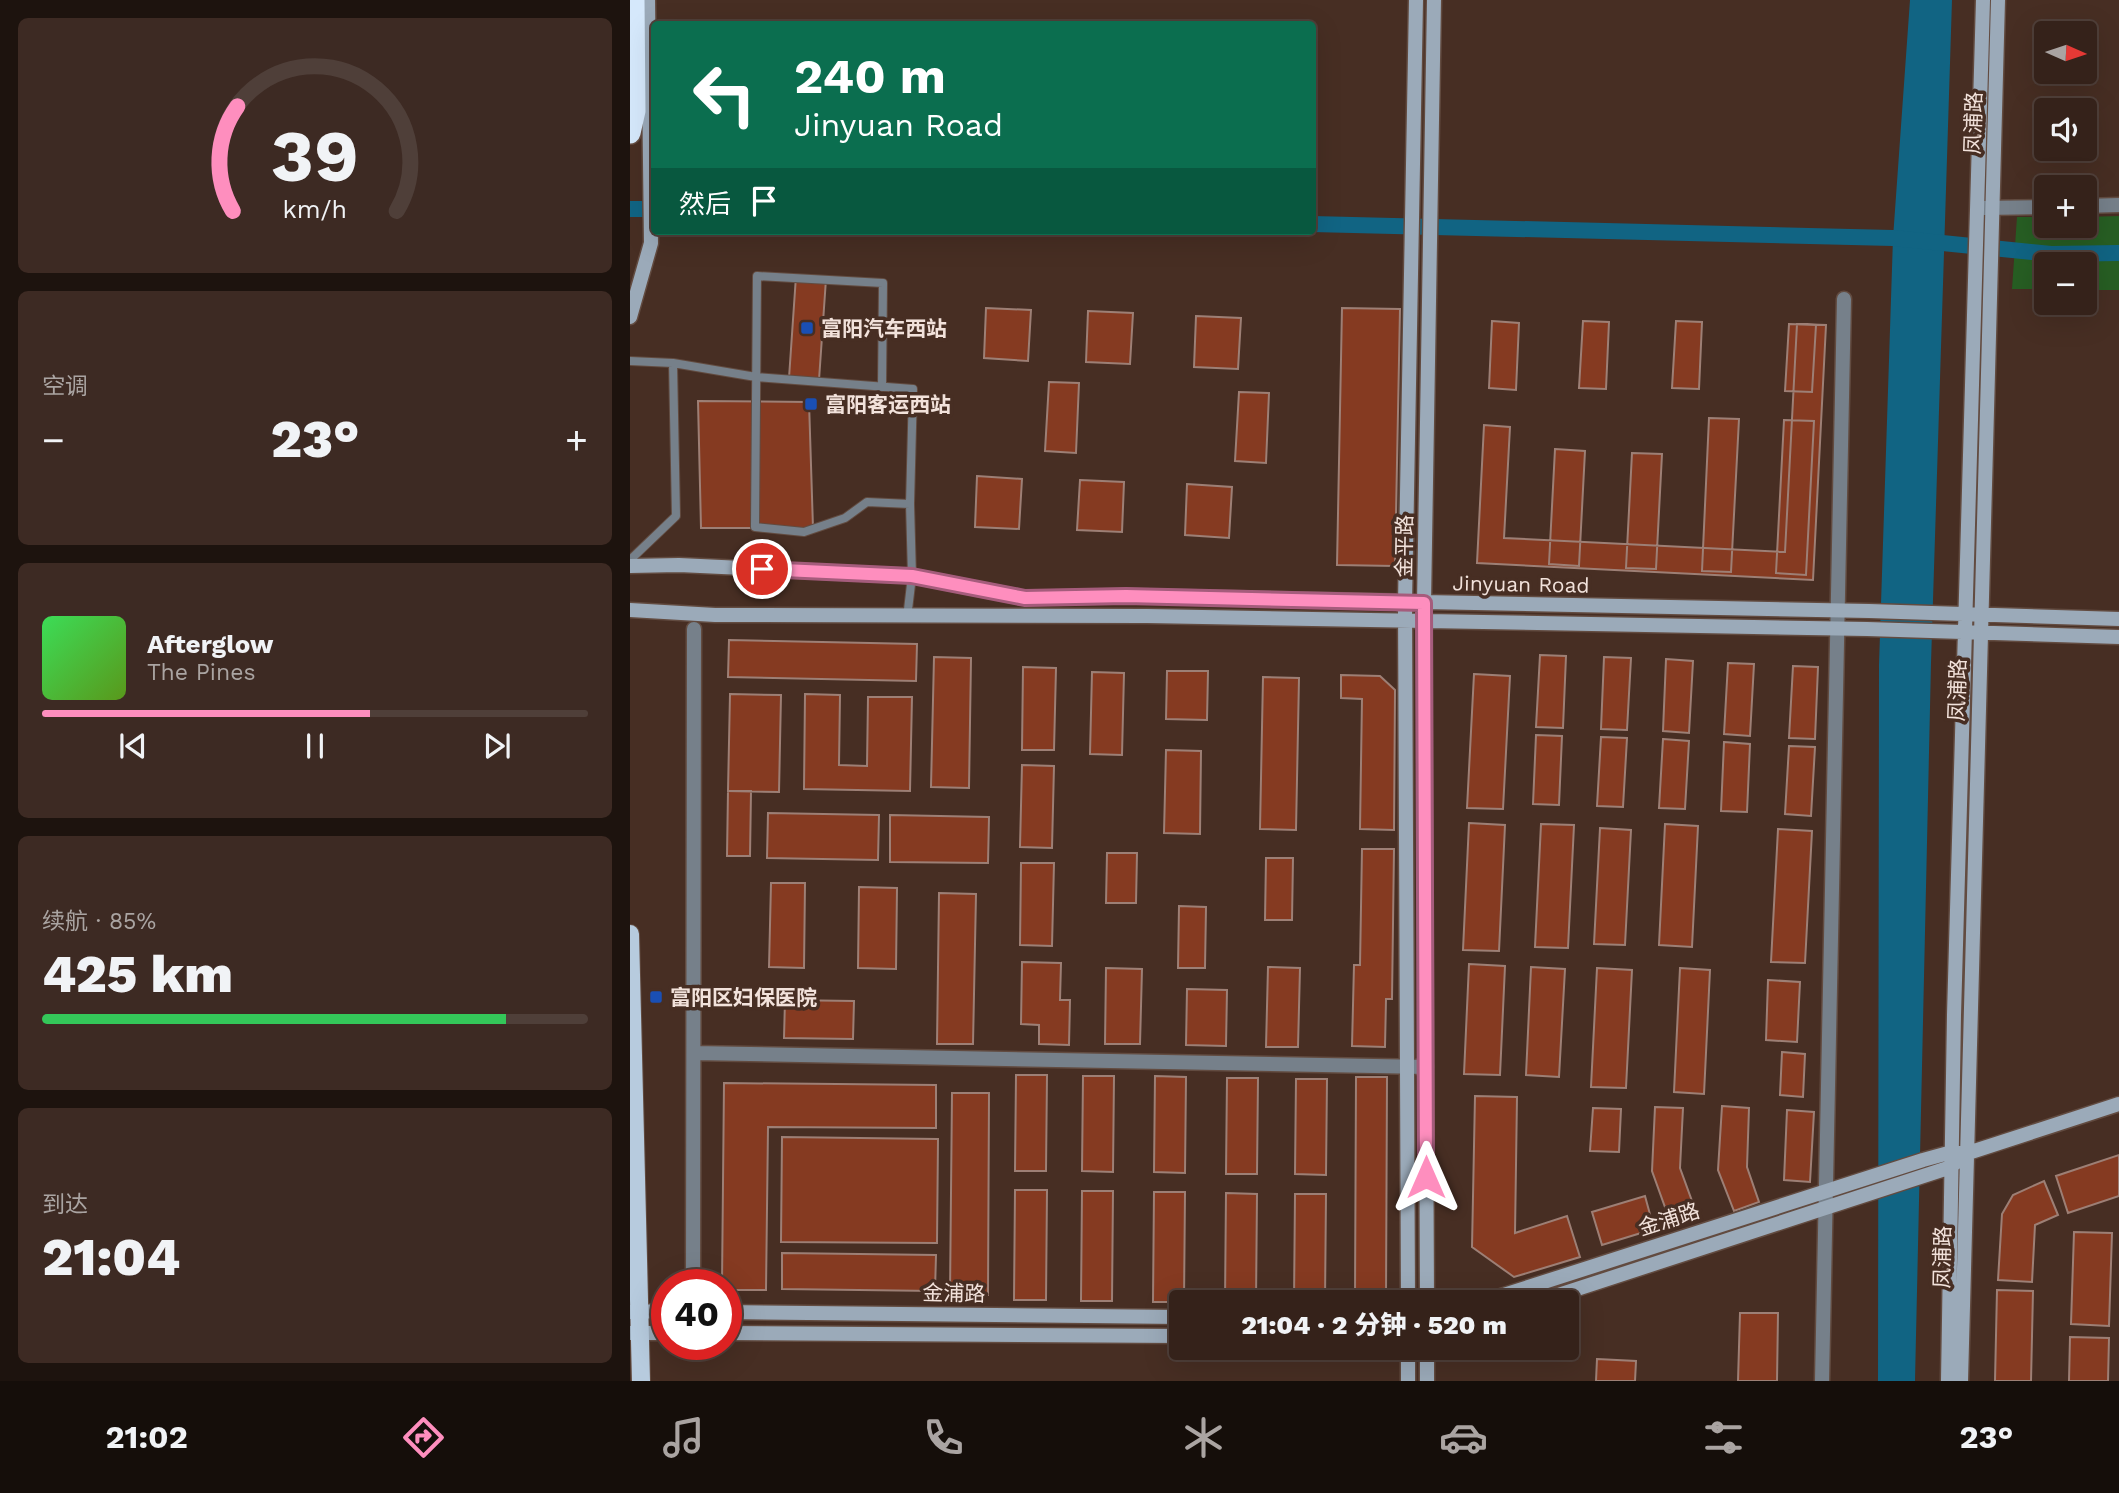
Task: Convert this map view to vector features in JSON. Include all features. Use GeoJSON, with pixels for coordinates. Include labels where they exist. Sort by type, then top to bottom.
{"type":"FeatureCollection","features":[{"type":"Feature","properties":{"kind":"highway"},"geometry":{"type":"LineString","coordinates":[[630,133],[635,111],[634,0]]}},
{"type":"Feature","properties":{"kind":"main road"},"geometry":{"type":"LineString","coordinates":[[630,934],[635,1333],[641,1381]]}},
{"type":"Feature","properties":{"kind":"street"},"geometry":{"type":"LineString","coordinates":[[630,317],[651,243],[648,0]]}},
{"type":"Feature","properties":{"kind":"street","name":"金平路"},"geometry":{"type":"LineString","coordinates":[[1408,1290],[1405,603],[1416,0]]}},
{"type":"Feature","properties":{"kind":"street","name":"金平路"},"geometry":{"type":"LineString","coordinates":[[1427,1290],[1424,603],[1434,0]]}},
{"type":"Feature","properties":{"kind":"street","name":"凤浦路"},"geometry":{"type":"LineString","coordinates":[[1961,1381],[1958,1153],[1965,632],[1973,615],[1984,208],[1983,0]]}},
{"type":"Feature","properties":{"kind":"street","name":"凤浦路"},"geometry":{"type":"LineString","coordinates":[[1984,208],[1998,0]]}},
{"type":"Feature","properties":{"kind":"street"},"geometry":{"type":"LineString","coordinates":[[2097,206],[2119,205]]}},
{"type":"Feature","properties":{"kind":"street"},"geometry":{"type":"LineString","coordinates":[[1984,208],[2034,207]]}},
{"type":"Feature","properties":{"kind":"street"},"geometry":{"type":"LineString","coordinates":[[1822,1381],[1844,299]]}},
{"type":"Feature","properties":{"kind":"street","name":"Jinyuan Road"},"geometry":{"type":"LineString","coordinates":[[630,566],[679,565],[912,576],[1025,598],[1126,596],[1839,610],[2119,619]]}},
{"type":"Feature","properties":{"kind":"street"},"geometry":{"type":"LineString","coordinates":[[630,610],[715,615],[906,618],[1147,616],[1424,623],[1867,628],[2119,637]]}},
{"type":"Feature","properties":{"kind":"street","name":"凤浦路"},"geometry":{"type":"LineString","coordinates":[[1958,1153],[1980,632],[1973,615]]}},
{"type":"Feature","properties":{"kind":"street"},"geometry":{"type":"LineString","coordinates":[[693,1269],[694,629]]}},
{"type":"Feature","properties":{"kind":"street"},"geometry":{"type":"LineString","coordinates":[[694,1054],[1426,1067]]}},
{"type":"Feature","properties":{"kind":"street"},"geometry":{"type":"LineString","coordinates":[[1923,1167],[1958,1153],[2119,1104]]}},
{"type":"Feature","properties":{"kind":"street"},"geometry":{"type":"LineString","coordinates":[[1923,1167],[1951,1167],[1958,1153]]}},
{"type":"Feature","properties":{"kind":"street","name":"金浦路"},"geometry":{"type":"LineString","coordinates":[[1519,1290],[1869,1177],[1923,1167]]}},
{"type":"Feature","properties":{"kind":"street","name":"金浦路"},"geometry":{"type":"LineString","coordinates":[[1573,1290],[1868,1193],[1923,1167]]}},
{"type":"Feature","properties":{"kind":"street","name":"凤浦路"},"geometry":{"type":"LineString","coordinates":[[1948,1381],[1951,1167]]}},
{"type":"Feature","properties":{"kind":"street","name":"金浦路"},"geometry":{"type":"LineString","coordinates":[[742,1312],[1169,1317]]}},
{"type":"Feature","properties":{"kind":"street","name":"金浦路"},"geometry":{"type":"LineString","coordinates":[[742,1333],[1169,1335]]}},
{"type":"Feature","properties":{"kind":"street"},"geometry":{"type":"LineString","coordinates":[[1408,1360],[1408,1381]]}},
{"type":"Feature","properties":{"kind":"street"},"geometry":{"type":"LineString","coordinates":[[1427,1360],[1427,1381]]}},
{"type":"Feature","properties":{"kind":"lane"},"geometry":{"type":"LineString","coordinates":[[882,387],[883,283],[757,276],[755,527],[804,532],[845,518],[867,502],[910,504]]}},
{"type":"Feature","properties":{"kind":"lane"},"geometry":{"type":"LineString","coordinates":[[630,361],[673,363],[756,377],[913,389],[910,504],[912,576],[906,618]]}},
{"type":"Feature","properties":{"kind":"lane"},"geometry":{"type":"LineString","coordinates":[[630,560],[676,516],[673,363]]}},
{"type":"Feature","properties":{"kind":"green space"},"geometry":{"type":"Polygon","coordinates":[[[2119,216],[2119,290],[2097,290],[2097,252],[2034,252],[2034,289],[2012,289],[2017,217],[2034,217],[2034,238],[2097,238],[2097,217],[2119,216]]]}},
{"type":"Feature","properties":{"kind":"water"},"geometry":{"type":"Polygon","coordinates":[[[1910,0],[1952,0],[1931,663],[1915,1381],[1878,1381],[1879,665],[1893,238],[1910,0]]]}},
{"type":"Feature","properties":{"kind":"building","name":"富阳汽车西站"},"geometry":{"type":"Polygon","coordinates":[[[796,276],[826,279],[819,380],[789,378],[796,276]]]}},
{"type":"Feature","properties":{"kind":"building"},"geometry":{"type":"Polygon","coordinates":[[[986,308],[1031,310],[1028,361],[984,358],[986,308]]]}},
{"type":"Feature","properties":{"kind":"building"},"geometry":{"type":"Polygon","coordinates":[[[1342,308],[1400,309],[1395,566],[1337,565],[1342,308]]]}},
{"type":"Feature","properties":{"kind":"building"},"geometry":{"type":"Polygon","coordinates":[[[1088,311],[1133,313],[1130,364],[1086,362],[1088,311]]]}},
{"type":"Feature","properties":{"kind":"building"},"geometry":{"type":"Polygon","coordinates":[[[1196,316],[1241,318],[1238,369],[1194,367],[1196,316]]]}},
{"type":"Feature","properties":{"kind":"building"},"geometry":{"type":"Polygon","coordinates":[[[1492,321],[1519,323],[1516,390],[1489,388],[1492,321]]]}},
{"type":"Feature","properties":{"kind":"building"},"geometry":{"type":"Polygon","coordinates":[[[1583,321],[1609,322],[1606,389],[1579,388],[1583,321]]]}},
{"type":"Feature","properties":{"kind":"building"},"geometry":{"type":"Polygon","coordinates":[[[1676,321],[1702,322],[1699,389],[1672,388],[1676,321]]]}},
{"type":"Feature","properties":{"kind":"building"},"geometry":{"type":"Polygon","coordinates":[[[1789,324],[1816,325],[1812,392],[1785,391],[1789,324]]]}},
{"type":"Feature","properties":{"kind":"building"},"geometry":{"type":"Polygon","coordinates":[[[1797,324],[1826,325],[1813,580],[1477,563],[1484,425],[1510,427],[1504,538],[1785,552],[1797,324]]]}},
{"type":"Feature","properties":{"kind":"building"},"geometry":{"type":"Polygon","coordinates":[[[1049,382],[1079,383],[1076,453],[1045,451],[1049,382]]]}},
{"type":"Feature","properties":{"kind":"building"},"geometry":{"type":"Polygon","coordinates":[[[1239,392],[1269,393],[1266,463],[1235,461],[1239,392]]]}},
{"type":"Feature","properties":{"kind":"building"},"geometry":{"type":"Polygon","coordinates":[[[698,401],[809,402],[813,528],[701,528],[698,401]]]}},
{"type":"Feature","properties":{"kind":"building"},"geometry":{"type":"Polygon","coordinates":[[[1709,418],[1739,419],[1731,572],[1702,571],[1709,418]]]}},
{"type":"Feature","properties":{"kind":"building"},"geometry":{"type":"Polygon","coordinates":[[[1784,420],[1814,421],[1806,575],[1776,573],[1784,420]]]}},
{"type":"Feature","properties":{"kind":"building"},"geometry":{"type":"Polygon","coordinates":[[[1555,449],[1585,451],[1579,566],[1549,564],[1555,449]]]}},
{"type":"Feature","properties":{"kind":"building"},"geometry":{"type":"Polygon","coordinates":[[[1632,453],[1662,454],[1656,569],[1626,568],[1632,453]]]}},
{"type":"Feature","properties":{"kind":"building"},"geometry":{"type":"Polygon","coordinates":[[[977,476],[1022,479],[1019,529],[975,527],[977,476]]]}},
{"type":"Feature","properties":{"kind":"building"},"geometry":{"type":"Polygon","coordinates":[[[1080,480],[1124,482],[1122,532],[1077,530],[1080,480]]]}},
{"type":"Feature","properties":{"kind":"building"},"geometry":{"type":"Polygon","coordinates":[[[1187,484],[1232,487],[1229,538],[1185,535],[1187,484]]]}},
{"type":"Feature","properties":{"kind":"building"},"geometry":{"type":"Polygon","coordinates":[[[729,640],[917,644],[916,681],[728,677],[729,640]]]}},
{"type":"Feature","properties":{"kind":"building"},"geometry":{"type":"Polygon","coordinates":[[[1540,655],[1566,656],[1563,728],[1536,727],[1540,655]]]}},
{"type":"Feature","properties":{"kind":"building"},"geometry":{"type":"Polygon","coordinates":[[[934,657],[971,658],[969,788],[931,787],[934,657]]]}},
{"type":"Feature","properties":{"kind":"building"},"geometry":{"type":"Polygon","coordinates":[[[1604,657],[1631,658],[1627,730],[1601,729],[1604,657]]]}},
{"type":"Feature","properties":{"kind":"building"},"geometry":{"type":"Polygon","coordinates":[[[1666,659],[1693,661],[1689,733],[1663,731],[1666,659]]]}},
{"type":"Feature","properties":{"kind":"building"},"geometry":{"type":"Polygon","coordinates":[[[1728,663],[1754,664],[1750,736],[1724,734],[1728,663]]]}},
{"type":"Feature","properties":{"kind":"building"},"geometry":{"type":"Polygon","coordinates":[[[1793,666],[1818,667],[1815,739],[1789,738],[1793,666]]]}},
{"type":"Feature","properties":{"kind":"building"},"geometry":{"type":"Polygon","coordinates":[[[1023,667],[1056,668],[1054,750],[1022,750],[1023,667]]]}},
{"type":"Feature","properties":{"kind":"building"},"geometry":{"type":"Polygon","coordinates":[[[1167,671],[1208,671],[1207,720],[1166,719],[1167,671]]]}},
{"type":"Feature","properties":{"kind":"building"},"geometry":{"type":"Polygon","coordinates":[[[1092,672],[1124,673],[1122,755],[1090,754],[1092,672]]]}},
{"type":"Feature","properties":{"kind":"building"},"geometry":{"type":"Polygon","coordinates":[[[1474,674],[1510,676],[1503,809],[1467,808],[1474,674]]]}},
{"type":"Feature","properties":{"kind":"building"},"geometry":{"type":"Polygon","coordinates":[[[1341,675],[1380,676],[1395,690],[1394,830],[1360,829],[1362,699],[1341,698],[1341,675]]]}},
{"type":"Feature","properties":{"kind":"building"},"geometry":{"type":"Polygon","coordinates":[[[1263,677],[1299,678],[1296,830],[1260,829],[1263,677]]]}},
{"type":"Feature","properties":{"kind":"building"},"geometry":{"type":"Polygon","coordinates":[[[730,694],[781,695],[779,792],[728,791],[730,694]]]}},
{"type":"Feature","properties":{"kind":"building"},"geometry":{"type":"Polygon","coordinates":[[[805,694],[840,695],[839,765],[867,766],[868,697],[912,697],[910,791],[804,789],[805,694]]]}},
{"type":"Feature","properties":{"kind":"building"},"geometry":{"type":"Polygon","coordinates":[[[1536,735],[1562,736],[1559,805],[1533,804],[1536,735]]]}},
{"type":"Feature","properties":{"kind":"building"},"geometry":{"type":"Polygon","coordinates":[[[1601,737],[1627,738],[1623,807],[1597,806],[1601,737]]]}},
{"type":"Feature","properties":{"kind":"building"},"geometry":{"type":"Polygon","coordinates":[[[1663,739],[1689,741],[1685,809],[1659,808],[1663,739]]]}},
{"type":"Feature","properties":{"kind":"building"},"geometry":{"type":"Polygon","coordinates":[[[1724,742],[1750,744],[1747,812],[1721,811],[1724,742]]]}},
{"type":"Feature","properties":{"kind":"building"},"geometry":{"type":"Polygon","coordinates":[[[1789,746],[1815,747],[1811,816],[1785,814],[1789,746]]]}},
{"type":"Feature","properties":{"kind":"building"},"geometry":{"type":"Polygon","coordinates":[[[1166,750],[1201,751],[1200,834],[1164,833],[1166,750]]]}},
{"type":"Feature","properties":{"kind":"building"},"geometry":{"type":"Polygon","coordinates":[[[1022,765],[1054,766],[1052,848],[1020,847],[1022,765]]]}},
{"type":"Feature","properties":{"kind":"building"},"geometry":{"type":"Polygon","coordinates":[[[728,791],[751,791],[750,856],[727,856],[728,791]]]}},
{"type":"Feature","properties":{"kind":"building"},"geometry":{"type":"Polygon","coordinates":[[[768,813],[879,815],[878,860],[767,858],[768,813]]]}},
{"type":"Feature","properties":{"kind":"building"},"geometry":{"type":"Polygon","coordinates":[[[890,815],[989,817],[988,863],[890,862],[890,815]]]}},
{"type":"Feature","properties":{"kind":"building"},"geometry":{"type":"Polygon","coordinates":[[[1469,823],[1505,825],[1499,951],[1463,950],[1469,823]]]}},
{"type":"Feature","properties":{"kind":"building"},"geometry":{"type":"Polygon","coordinates":[[[1541,824],[1574,825],[1568,948],[1535,947],[1541,824]]]}},
{"type":"Feature","properties":{"kind":"building"},"geometry":{"type":"Polygon","coordinates":[[[1665,824],[1698,826],[1692,947],[1659,945],[1665,824]]]}},
{"type":"Feature","properties":{"kind":"building"},"geometry":{"type":"Polygon","coordinates":[[[1600,828],[1631,830],[1625,945],[1594,944],[1600,828]]]}},
{"type":"Feature","properties":{"kind":"building"},"geometry":{"type":"Polygon","coordinates":[[[1778,829],[1812,831],[1805,963],[1771,962],[1778,829]]]}},
{"type":"Feature","properties":{"kind":"building"},"geometry":{"type":"Polygon","coordinates":[[[1362,849],[1394,849],[1392,999],[1386,999],[1385,1047],[1352,1046],[1354,965],[1360,965],[1362,849]]]}},
{"type":"Feature","properties":{"kind":"building"},"geometry":{"type":"Polygon","coordinates":[[[1107,853],[1137,853],[1136,903],[1106,903],[1107,853]]]}},
{"type":"Feature","properties":{"kind":"building"},"geometry":{"type":"Polygon","coordinates":[[[1266,858],[1293,858],[1292,920],[1265,920],[1266,858]]]}},
{"type":"Feature","properties":{"kind":"building"},"geometry":{"type":"Polygon","coordinates":[[[1021,863],[1054,863],[1052,946],[1020,945],[1021,863]]]}},
{"type":"Feature","properties":{"kind":"building"},"geometry":{"type":"Polygon","coordinates":[[[771,883],[805,883],[804,968],[769,967],[771,883]]]}},
{"type":"Feature","properties":{"kind":"building"},"geometry":{"type":"Polygon","coordinates":[[[859,887],[897,888],[896,969],[858,968],[859,887]]]}},
{"type":"Feature","properties":{"kind":"building"},"geometry":{"type":"Polygon","coordinates":[[[939,893],[976,894],[973,1044],[937,1044],[939,893]]]}},
{"type":"Feature","properties":{"kind":"building"},"geometry":{"type":"Polygon","coordinates":[[[1179,906],[1206,907],[1205,968],[1178,968],[1179,906]]]}},
{"type":"Feature","properties":{"kind":"building"},"geometry":{"type":"Polygon","coordinates":[[[1022,962],[1061,963],[1060,1000],[1070,1000],[1069,1045],[1039,1044],[1039,1025],[1021,1024],[1022,962]]]}},
{"type":"Feature","properties":{"kind":"building"},"geometry":{"type":"Polygon","coordinates":[[[1469,964],[1505,966],[1500,1075],[1464,1074],[1469,964]]]}},
{"type":"Feature","properties":{"kind":"building"},"geometry":{"type":"Polygon","coordinates":[[[1268,967],[1300,968],[1298,1047],[1266,1047],[1268,967]]]}},
{"type":"Feature","properties":{"kind":"building"},"geometry":{"type":"Polygon","coordinates":[[[1531,967],[1565,969],[1559,1077],[1526,1075],[1531,967]]]}},
{"type":"Feature","properties":{"kind":"building"},"geometry":{"type":"Polygon","coordinates":[[[1106,968],[1142,969],[1140,1044],[1105,1044],[1106,968]]]}},
{"type":"Feature","properties":{"kind":"building"},"geometry":{"type":"Polygon","coordinates":[[[1597,968],[1632,970],[1626,1088],[1591,1087],[1597,968]]]}},
{"type":"Feature","properties":{"kind":"building"},"geometry":{"type":"Polygon","coordinates":[[[1680,968],[1710,970],[1704,1094],[1674,1092],[1680,968]]]}},
{"type":"Feature","properties":{"kind":"building"},"geometry":{"type":"Polygon","coordinates":[[[1768,980],[1800,982],[1797,1042],[1766,1040],[1768,980]]]}},
{"type":"Feature","properties":{"kind":"building"},"geometry":{"type":"Polygon","coordinates":[[[1187,989],[1227,990],[1226,1046],[1186,1045],[1187,989]]]}},
{"type":"Feature","properties":{"kind":"building"},"geometry":{"type":"Polygon","coordinates":[[[785,1000],[854,1001],[853,1039],[784,1038],[785,1000]]]}},
{"type":"Feature","properties":{"kind":"building"},"geometry":{"type":"Polygon","coordinates":[[[1782,1052],[1805,1054],[1803,1097],[1780,1095],[1782,1052]]]}},
{"type":"Feature","properties":{"kind":"building"},"geometry":{"type":"Polygon","coordinates":[[[1016,1075],[1047,1075],[1046,1171],[1015,1171],[1016,1075]]]}},
{"type":"Feature","properties":{"kind":"building"},"geometry":{"type":"Polygon","coordinates":[[[1083,1076],[1114,1076],[1113,1172],[1082,1171],[1083,1076]]]}},
{"type":"Feature","properties":{"kind":"building"},"geometry":{"type":"Polygon","coordinates":[[[1155,1076],[1186,1077],[1185,1173],[1154,1172],[1155,1076]]]}},
{"type":"Feature","properties":{"kind":"building"},"geometry":{"type":"Polygon","coordinates":[[[1356,1077],[1387,1077],[1386,1290],[1355,1290],[1356,1077]]]}},
{"type":"Feature","properties":{"kind":"building"},"geometry":{"type":"Polygon","coordinates":[[[1227,1078],[1258,1078],[1257,1174],[1226,1174],[1227,1078]]]}},
{"type":"Feature","properties":{"kind":"building"},"geometry":{"type":"Polygon","coordinates":[[[1296,1079],[1327,1079],[1326,1175],[1295,1174],[1296,1079]]]}},
{"type":"Feature","properties":{"kind":"building"},"geometry":{"type":"Polygon","coordinates":[[[724,1083],[936,1085],[936,1128],[768,1127],[766,1290],[742,1290],[742,1269],[722,1269],[724,1083]]]}},
{"type":"Feature","properties":{"kind":"building"},"geometry":{"type":"Polygon","coordinates":[[[952,1093],[989,1093],[988,1295],[950,1294],[952,1093]]]}},
{"type":"Feature","properties":{"kind":"building"},"geometry":{"type":"Polygon","coordinates":[[[1475,1096],[1517,1097],[1515,1233],[1567,1216],[1580,1257],[1514,1277],[1472,1247],[1475,1096]]]}},
{"type":"Feature","properties":{"kind":"building"},"geometry":{"type":"Polygon","coordinates":[[[1722,1106],[1749,1108],[1747,1167],[1759,1202],[1734,1211],[1718,1170],[1722,1106]]]}},
{"type":"Feature","properties":{"kind":"building"},"geometry":{"type":"Polygon","coordinates":[[[1655,1107],[1683,1108],[1680,1168],[1696,1212],[1670,1221],[1652,1171],[1655,1107]]]}},
{"type":"Feature","properties":{"kind":"building"},"geometry":{"type":"Polygon","coordinates":[[[1593,1108],[1621,1109],[1619,1152],[1590,1151],[1593,1108]]]}},
{"type":"Feature","properties":{"kind":"building"},"geometry":{"type":"Polygon","coordinates":[[[1787,1110],[1814,1112],[1810,1182],[1784,1180],[1787,1110]]]}},
{"type":"Feature","properties":{"kind":"building"},"geometry":{"type":"Polygon","coordinates":[[[782,1137],[938,1139],[937,1243],[781,1242],[782,1137]]]}},
{"type":"Feature","properties":{"kind":"building"},"geometry":{"type":"Polygon","coordinates":[[[2119,1155],[2119,1196],[2068,1213],[2056,1176],[2119,1155]]]}},
{"type":"Feature","properties":{"kind":"building"},"geometry":{"type":"Polygon","coordinates":[[[2044,1181],[2058,1215],[2035,1225],[2032,1282],[1998,1280],[2002,1214],[2013,1195],[2044,1181]]]}},
{"type":"Feature","properties":{"kind":"building"},"geometry":{"type":"Polygon","coordinates":[[[1015,1190],[1047,1190],[1046,1300],[1014,1300],[1015,1190]]]}},
{"type":"Feature","properties":{"kind":"building"},"geometry":{"type":"Polygon","coordinates":[[[1082,1191],[1113,1191],[1112,1301],[1081,1301],[1082,1191]]]}},
{"type":"Feature","properties":{"kind":"building"},"geometry":{"type":"Polygon","coordinates":[[[1154,1192],[1185,1192],[1184,1290],[1169,1290],[1169,1302],[1153,1302],[1154,1192]]]}},
{"type":"Feature","properties":{"kind":"building"},"geometry":{"type":"Polygon","coordinates":[[[1226,1193],[1257,1194],[1256,1290],[1225,1290],[1226,1193]]]}},
{"type":"Feature","properties":{"kind":"building"},"geometry":{"type":"Polygon","coordinates":[[[1295,1194],[1326,1194],[1325,1290],[1294,1290],[1295,1194]]]}},
{"type":"Feature","properties":{"kind":"building"},"geometry":{"type":"Polygon","coordinates":[[[1645,1196],[1654,1229],[1602,1245],[1592,1212],[1645,1196]]]}},
{"type":"Feature","properties":{"kind":"building"},"geometry":{"type":"Polygon","coordinates":[[[2074,1232],[2112,1233],[2109,1326],[2071,1324],[2074,1232]]]}},
{"type":"Feature","properties":{"kind":"building"},"geometry":{"type":"Polygon","coordinates":[[[782,1253],[936,1255],[935,1291],[782,1289],[782,1253]]]}},
{"type":"Feature","properties":{"kind":"building"},"geometry":{"type":"Polygon","coordinates":[[[1997,1290],[2033,1291],[2031,1381],[1995,1381],[1997,1290]]]}},
{"type":"Feature","properties":{"kind":"building"},"geometry":{"type":"Polygon","coordinates":[[[1740,1313],[1778,1313],[1777,1381],[1738,1381],[1740,1313]]]}},
{"type":"Feature","properties":{"kind":"building"},"geometry":{"type":"Polygon","coordinates":[[[2070,1337],[2109,1338],[2108,1381],[2069,1381],[2070,1337]]]}},
{"type":"Feature","properties":{"kind":"building"},"geometry":{"type":"Polygon","coordinates":[[[1597,1359],[1636,1361],[1635,1381],[1596,1381],[1597,1359]]]}},
{"type":"Feature","properties":{"kind":"waterway"},"geometry":{"type":"LineString","coordinates":[[630,209],[651,209]]}},
{"type":"Feature","properties":{"kind":"waterway"},"geometry":{"type":"LineString","coordinates":[[1316,224],[1893,238],[2051,254],[2119,253]]}},
{"type":"Feature","properties":{"kind":"place","name":"富阳汽车西站"},"geometry":{"type":"Point","coordinates":[807,328]}},
{"type":"Feature","properties":{"kind":"place","name":"富阳客运西站"},"geometry":{"type":"Point","coordinates":[811,404]}},
{"type":"Feature","properties":{"kind":"place","name":"富阳区妇保医院"},"geometry":{"type":"Point","coordinates":[656,997]}},
{"type":"Feature","properties":{"kind":"route"},"geometry":{"type":"LineString","coordinates":[[762,569],[912,576],[1025,598],[1126,596],[1424,603],[1426,1177]]}}]}
